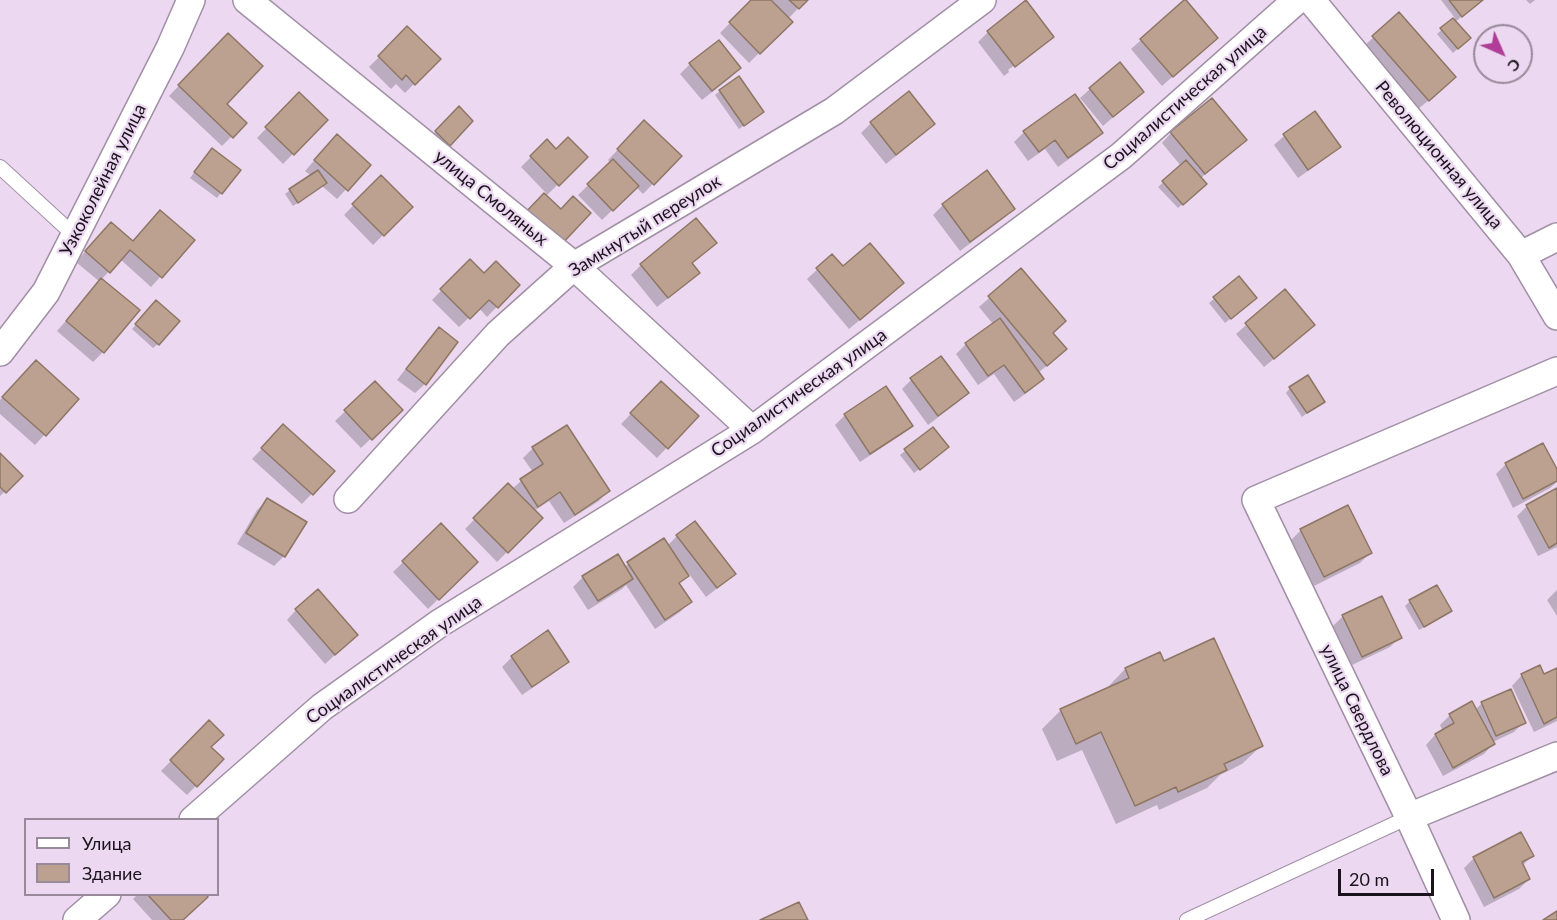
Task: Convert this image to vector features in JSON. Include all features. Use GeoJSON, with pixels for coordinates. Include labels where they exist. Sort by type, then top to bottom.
{"type":"FeatureCollection","features":[{"type":"Feature","properties":{"kind":"street","name":"Узкоколейная улица"},"geometry":{"type":"LineString","coordinates":[[0,352],[46,291],[170,48],[191,0]]}},
{"type":"Feature","properties":{"kind":"street","name":"улица Смоляных"},"geometry":{"type":"LineString","coordinates":[[247,0],[574,266],[752,430]]}},
{"type":"Feature","properties":{"kind":"street","name":"Замкнутый переулок"},"geometry":{"type":"LineString","coordinates":[[348,499],[498,334],[574,266],[834,111],[982,0]]}},
{"type":"Feature","properties":{"kind":"street","name":"Социалистическая улица"},"geometry":{"type":"LineString","coordinates":[[194,818],[322,707],[440,623],[752,430],[1121,156],[1297,0]]}},
{"type":"Feature","properties":{"kind":"street","name":"Революционная улица"},"geometry":{"type":"LineString","coordinates":[[1311,0],[1521,255],[1557,316]]}},
{"type":"Feature","properties":{"kind":"street"},"geometry":{"type":"LineString","coordinates":[[1521,255],[1557,237]]}},
{"type":"Feature","properties":{"kind":"street","name":"улица Свердлова"},"geometry":{"type":"LineString","coordinates":[[1456,920],[1410,817],[1256,500],[1557,371]]}},
{"type":"Feature","properties":{"kind":"street"},"geometry":{"type":"LineString","coordinates":[[1410,817],[1557,756]]}},
{"type":"Feature","properties":{"kind":"street"},"geometry":{"type":"LineString","coordinates":[[77,920],[105,896]]}},
{"type":"Feature","properties":{"kind":"lane"},"geometry":{"type":"LineString","coordinates":[[0,167],[75,236]]}},
{"type":"Feature","properties":{"kind":"lane"},"geometry":{"type":"LineString","coordinates":[[1187,920],[1410,817]]}},
{"type":"Feature","properties":{"kind":"building"},"geometry":{"type":"Polygon","coordinates":[[[751,0],[771,0],[793,22],[760,54],[729,22],[751,0]]]}},
{"type":"Feature","properties":{"kind":"building"},"geometry":{"type":"Polygon","coordinates":[[[789,0],[808,0],[799,9],[789,0]]]}},
{"type":"Feature","properties":{"kind":"building"},"geometry":{"type":"Polygon","coordinates":[[[1026,0],[1054,37],[1015,67],[987,31],[1026,0]]]}},
{"type":"Feature","properties":{"kind":"building"},"geometry":{"type":"Polygon","coordinates":[[[1184,0],[1218,38],[1173,77],[1140,39],[1184,0]]]}},
{"type":"Feature","properties":{"kind":"building"},"geometry":{"type":"Polygon","coordinates":[[[1449,0],[1483,0],[1462,17],[1449,0]]]}},
{"type":"Feature","properties":{"kind":"building"},"geometry":{"type":"Polygon","coordinates":[[[1399,12],[1456,77],[1429,101],[1372,36],[1399,12]]]}},
{"type":"Feature","properties":{"kind":"building"},"geometry":{"type":"Polygon","coordinates":[[[1453,18],[1471,38],[1458,49],[1440,28],[1453,18]]]}},
{"type":"Feature","properties":{"kind":"building"},"geometry":{"type":"Polygon","coordinates":[[[407,26],[441,59],[415,85],[406,75],[402,80],[378,56],[407,26]]]}},
{"type":"Feature","properties":{"kind":"building"},"geometry":{"type":"Polygon","coordinates":[[[228,33],[263,66],[227,104],[247,123],[233,138],[178,85],[228,33]]]}},
{"type":"Feature","properties":{"kind":"building"},"geometry":{"type":"Polygon","coordinates":[[[719,40],[741,68],[712,91],[689,63],[719,40]]]}},
{"type":"Feature","properties":{"kind":"building"},"geometry":{"type":"Polygon","coordinates":[[[1120,62],[1144,92],[1113,117],[1089,88],[1120,62]]]}},
{"type":"Feature","properties":{"kind":"building"},"geometry":{"type":"Polygon","coordinates":[[[739,76],[764,112],[744,126],[719,90],[739,76]]]}},
{"type":"Feature","properties":{"kind":"building"},"geometry":{"type":"Polygon","coordinates":[[[909,91],[935,124],[896,155],[870,122],[909,91]]]}},
{"type":"Feature","properties":{"kind":"building"},"geometry":{"type":"Polygon","coordinates":[[[299,92],[328,120],[294,155],[265,127],[299,92]]]}},
{"type":"Feature","properties":{"kind":"building"},"geometry":{"type":"Polygon","coordinates":[[[1075,94],[1103,133],[1068,158],[1055,140],[1039,152],[1023,131],[1075,94]]]}},
{"type":"Feature","properties":{"kind":"building"},"geometry":{"type":"Polygon","coordinates":[[[1212,98],[1247,140],[1205,174],[1170,132],[1212,98]]]}},
{"type":"Feature","properties":{"kind":"building"},"geometry":{"type":"Polygon","coordinates":[[[459,106],[473,121],[450,146],[435,131],[459,106]]]}},
{"type":"Feature","properties":{"kind":"building"},"geometry":{"type":"Polygon","coordinates":[[[1315,111],[1341,147],[1308,170],[1283,134],[1315,111]]]}},
{"type":"Feature","properties":{"kind":"building"},"geometry":{"type":"Polygon","coordinates":[[[644,120],[682,156],[654,185],[617,149],[644,120]]]}},
{"type":"Feature","properties":{"kind":"building"},"geometry":{"type":"Polygon","coordinates":[[[337,134],[371,165],[348,191],[314,160],[337,134]]]}},
{"type":"Feature","properties":{"kind":"building"},"geometry":{"type":"Polygon","coordinates":[[[568,137],[588,157],[559,186],[530,156],[547,139],[556,149],[568,137]]]}},
{"type":"Feature","properties":{"kind":"building"},"geometry":{"type":"Polygon","coordinates":[[[212,148],[241,170],[222,194],[194,172],[212,148]]]}},
{"type":"Feature","properties":{"kind":"building"},"geometry":{"type":"Polygon","coordinates":[[[613,159],[639,186],[613,211],[587,184],[613,159]]]}},
{"type":"Feature","properties":{"kind":"building"},"geometry":{"type":"Polygon","coordinates":[[[1186,160],[1207,184],[1183,205],[1162,181],[1186,160]]]}},
{"type":"Feature","properties":{"kind":"building"},"geometry":{"type":"Polygon","coordinates":[[[318,170],[327,183],[298,203],[289,189],[318,170]]]}},
{"type":"Feature","properties":{"kind":"building"},"geometry":{"type":"Polygon","coordinates":[[[987,170],[1015,209],[970,242],[942,204],[987,170]]]}},
{"type":"Feature","properties":{"kind":"building"},"geometry":{"type":"Polygon","coordinates":[[[381,175],[413,207],[384,236],[352,204],[381,175]]]}},
{"type":"Feature","properties":{"kind":"building"},"geometry":{"type":"Polygon","coordinates":[[[544,193],[561,209],[573,196],[591,213],[559,247],[524,214],[544,193]]]}},
{"type":"Feature","properties":{"kind":"building"},"geometry":{"type":"Polygon","coordinates":[[[160,210],[195,240],[162,278],[130,250],[110,273],[85,251],[111,222],[133,241],[160,210]]]}},
{"type":"Feature","properties":{"kind":"building"},"geometry":{"type":"Polygon","coordinates":[[[696,218],[717,243],[692,263],[700,273],[668,298],[640,264],[696,218]]]}},
{"type":"Feature","properties":{"kind":"building"},"geometry":{"type":"Polygon","coordinates":[[[870,243],[904,283],[860,320],[816,268],[832,254],[843,266],[870,243]]]}},
{"type":"Feature","properties":{"kind":"building"},"geometry":{"type":"Polygon","coordinates":[[[470,259],[484,273],[496,261],[520,285],[498,308],[489,300],[470,319],[440,289],[470,259]]]}},
{"type":"Feature","properties":{"kind":"building"},"geometry":{"type":"Polygon","coordinates":[[[1021,268],[1066,321],[1053,333],[1067,349],[1047,366],[988,296],[1021,268]]]}},
{"type":"Feature","properties":{"kind":"building"},"geometry":{"type":"Polygon","coordinates":[[[1239,276],[1257,298],[1231,319],[1213,297],[1239,276]]]}},
{"type":"Feature","properties":{"kind":"building"},"geometry":{"type":"Polygon","coordinates":[[[101,278],[140,310],[104,353],[66,321],[101,278]]]}},
{"type":"Feature","properties":{"kind":"building"},"geometry":{"type":"Polygon","coordinates":[[[1285,289],[1315,325],[1274,359],[1245,323],[1285,289]]]}},
{"type":"Feature","properties":{"kind":"building"},"geometry":{"type":"Polygon","coordinates":[[[156,300],[180,321],[159,345],[135,324],[156,300]]]}},
{"type":"Feature","properties":{"kind":"building"},"geometry":{"type":"Polygon","coordinates":[[[1000,318],[1044,379],[1025,393],[1004,365],[988,376],[965,343],[1000,318]]]}},
{"type":"Feature","properties":{"kind":"building"},"geometry":{"type":"Polygon","coordinates":[[[439,327],[458,342],[426,385],[406,369],[439,327]]]}},
{"type":"Feature","properties":{"kind":"building"},"geometry":{"type":"Polygon","coordinates":[[[941,356],[969,393],[938,416],[910,378],[941,356]]]}},
{"type":"Feature","properties":{"kind":"building"},"geometry":{"type":"Polygon","coordinates":[[[36,360],[79,399],[46,436],[2,397],[36,360]]]}},
{"type":"Feature","properties":{"kind":"building"},"geometry":{"type":"Polygon","coordinates":[[[1308,375],[1325,402],[1307,413],[1289,387],[1308,375]]]}},
{"type":"Feature","properties":{"kind":"building"},"geometry":{"type":"Polygon","coordinates":[[[375,381],[403,410],[372,440],[344,410],[375,381]]]}},
{"type":"Feature","properties":{"kind":"building"},"geometry":{"type":"Polygon","coordinates":[[[661,381],[699,416],[668,449],[630,413],[661,381]]]}},
{"type":"Feature","properties":{"kind":"building"},"geometry":{"type":"Polygon","coordinates":[[[886,386],[913,426],[870,454],[844,414],[886,386]]]}},
{"type":"Feature","properties":{"kind":"building"},"geometry":{"type":"Polygon","coordinates":[[[283,424],[335,471],[313,495],[261,448],[283,424]]]}},
{"type":"Feature","properties":{"kind":"building"},"geometry":{"type":"Polygon","coordinates":[[[567,425],[610,491],[575,515],[560,492],[538,507],[520,479],[543,464],[532,447],[567,425]]]}},
{"type":"Feature","properties":{"kind":"building"},"geometry":{"type":"Polygon","coordinates":[[[933,427],[949,447],[920,470],[904,449],[933,427]]]}},
{"type":"Feature","properties":{"kind":"building"},"geometry":{"type":"Polygon","coordinates":[[[1543,443],[1557,469],[1557,481],[1523,499],[1505,463],[1543,443]]]}},
{"type":"Feature","properties":{"kind":"building"},"geometry":{"type":"Polygon","coordinates":[[[0,453],[23,476],[6,493],[0,487],[0,453]]]}},
{"type":"Feature","properties":{"kind":"building"},"geometry":{"type":"Polygon","coordinates":[[[508,483],[543,518],[508,553],[473,518],[508,483]]]}},
{"type":"Feature","properties":{"kind":"building"},"geometry":{"type":"Polygon","coordinates":[[[1557,488],[1557,543],[1549,548],[1526,505],[1557,488]]]}},
{"type":"Feature","properties":{"kind":"building"},"geometry":{"type":"Polygon","coordinates":[[[267,498],[307,522],[285,557],[246,533],[267,498]]]}},
{"type":"Feature","properties":{"kind":"building"},"geometry":{"type":"Polygon","coordinates":[[[1348,505],[1372,553],[1324,577],[1300,529],[1348,505]]]}},
{"type":"Feature","properties":{"kind":"building"},"geometry":{"type":"Polygon","coordinates":[[[695,521],[736,574],[717,588],[676,535],[695,521]]]}},
{"type":"Feature","properties":{"kind":"building"},"geometry":{"type":"Polygon","coordinates":[[[441,523],[478,562],[439,600],[402,561],[441,523]]]}},
{"type":"Feature","properties":{"kind":"building"},"geometry":{"type":"Polygon","coordinates":[[[664,538],[689,576],[679,583],[692,602],[665,620],[627,562],[664,538]]]}},
{"type":"Feature","properties":{"kind":"building"},"geometry":{"type":"Polygon","coordinates":[[[618,554],[633,579],[598,601],[582,576],[618,554]]]}},
{"type":"Feature","properties":{"kind":"building"},"geometry":{"type":"Polygon","coordinates":[[[1437,585],[1452,611],[1424,627],[1409,600],[1437,585]]]}},
{"type":"Feature","properties":{"kind":"building"},"geometry":{"type":"Polygon","coordinates":[[[318,589],[358,635],[335,655],[295,609],[318,589]]]}},
{"type":"Feature","properties":{"kind":"building"},"geometry":{"type":"Polygon","coordinates":[[[1382,596],[1402,638],[1362,657],[1342,615],[1382,596]]]}},
{"type":"Feature","properties":{"kind":"building"},"geometry":{"type":"Polygon","coordinates":[[[548,630],[569,662],[532,687],[511,656],[548,630]]]}},
{"type":"Feature","properties":{"kind":"building"},"geometry":{"type":"Polygon","coordinates":[[[1214,638],[1263,746],[1224,764],[1227,770],[1178,792],[1176,787],[1135,806],[1101,732],[1076,744],[1060,709],[1129,678],[1125,668],[1160,652],[1164,661],[1214,638]]]}},
{"type":"Feature","properties":{"kind":"building"},"geometry":{"type":"Polygon","coordinates":[[[1540,665],[1544,674],[1557,668],[1557,717],[1544,724],[1521,674],[1540,665]]]}},
{"type":"Feature","properties":{"kind":"building"},"geometry":{"type":"Polygon","coordinates":[[[1511,689],[1526,723],[1496,736],[1481,702],[1511,689]]]}},
{"type":"Feature","properties":{"kind":"building"},"geometry":{"type":"Polygon","coordinates":[[[1472,701],[1495,744],[1453,768],[1435,734],[1454,723],[1449,714],[1472,701]]]}},
{"type":"Feature","properties":{"kind":"building"},"geometry":{"type":"Polygon","coordinates":[[[209,720],[224,735],[211,747],[224,759],[197,787],[170,760],[209,720]]]}},
{"type":"Feature","properties":{"kind":"building"},"geometry":{"type":"Polygon","coordinates":[[[1521,832],[1534,856],[1522,862],[1530,879],[1494,898],[1473,857],[1521,832]]]}},
{"type":"Feature","properties":{"kind":"building"},"geometry":{"type":"Polygon","coordinates":[[[149,896],[208,897],[183,920],[171,920],[149,896]]]}},
{"type":"Feature","properties":{"kind":"building"},"geometry":{"type":"Polygon","coordinates":[[[799,902],[808,920],[760,920],[799,902]]]}},
{"type":"Feature","properties":{"kind":"building"},"geometry":{"type":"Polygon","coordinates":[[[1557,911],[1557,920],[1543,920],[1557,911]]]}}]}
